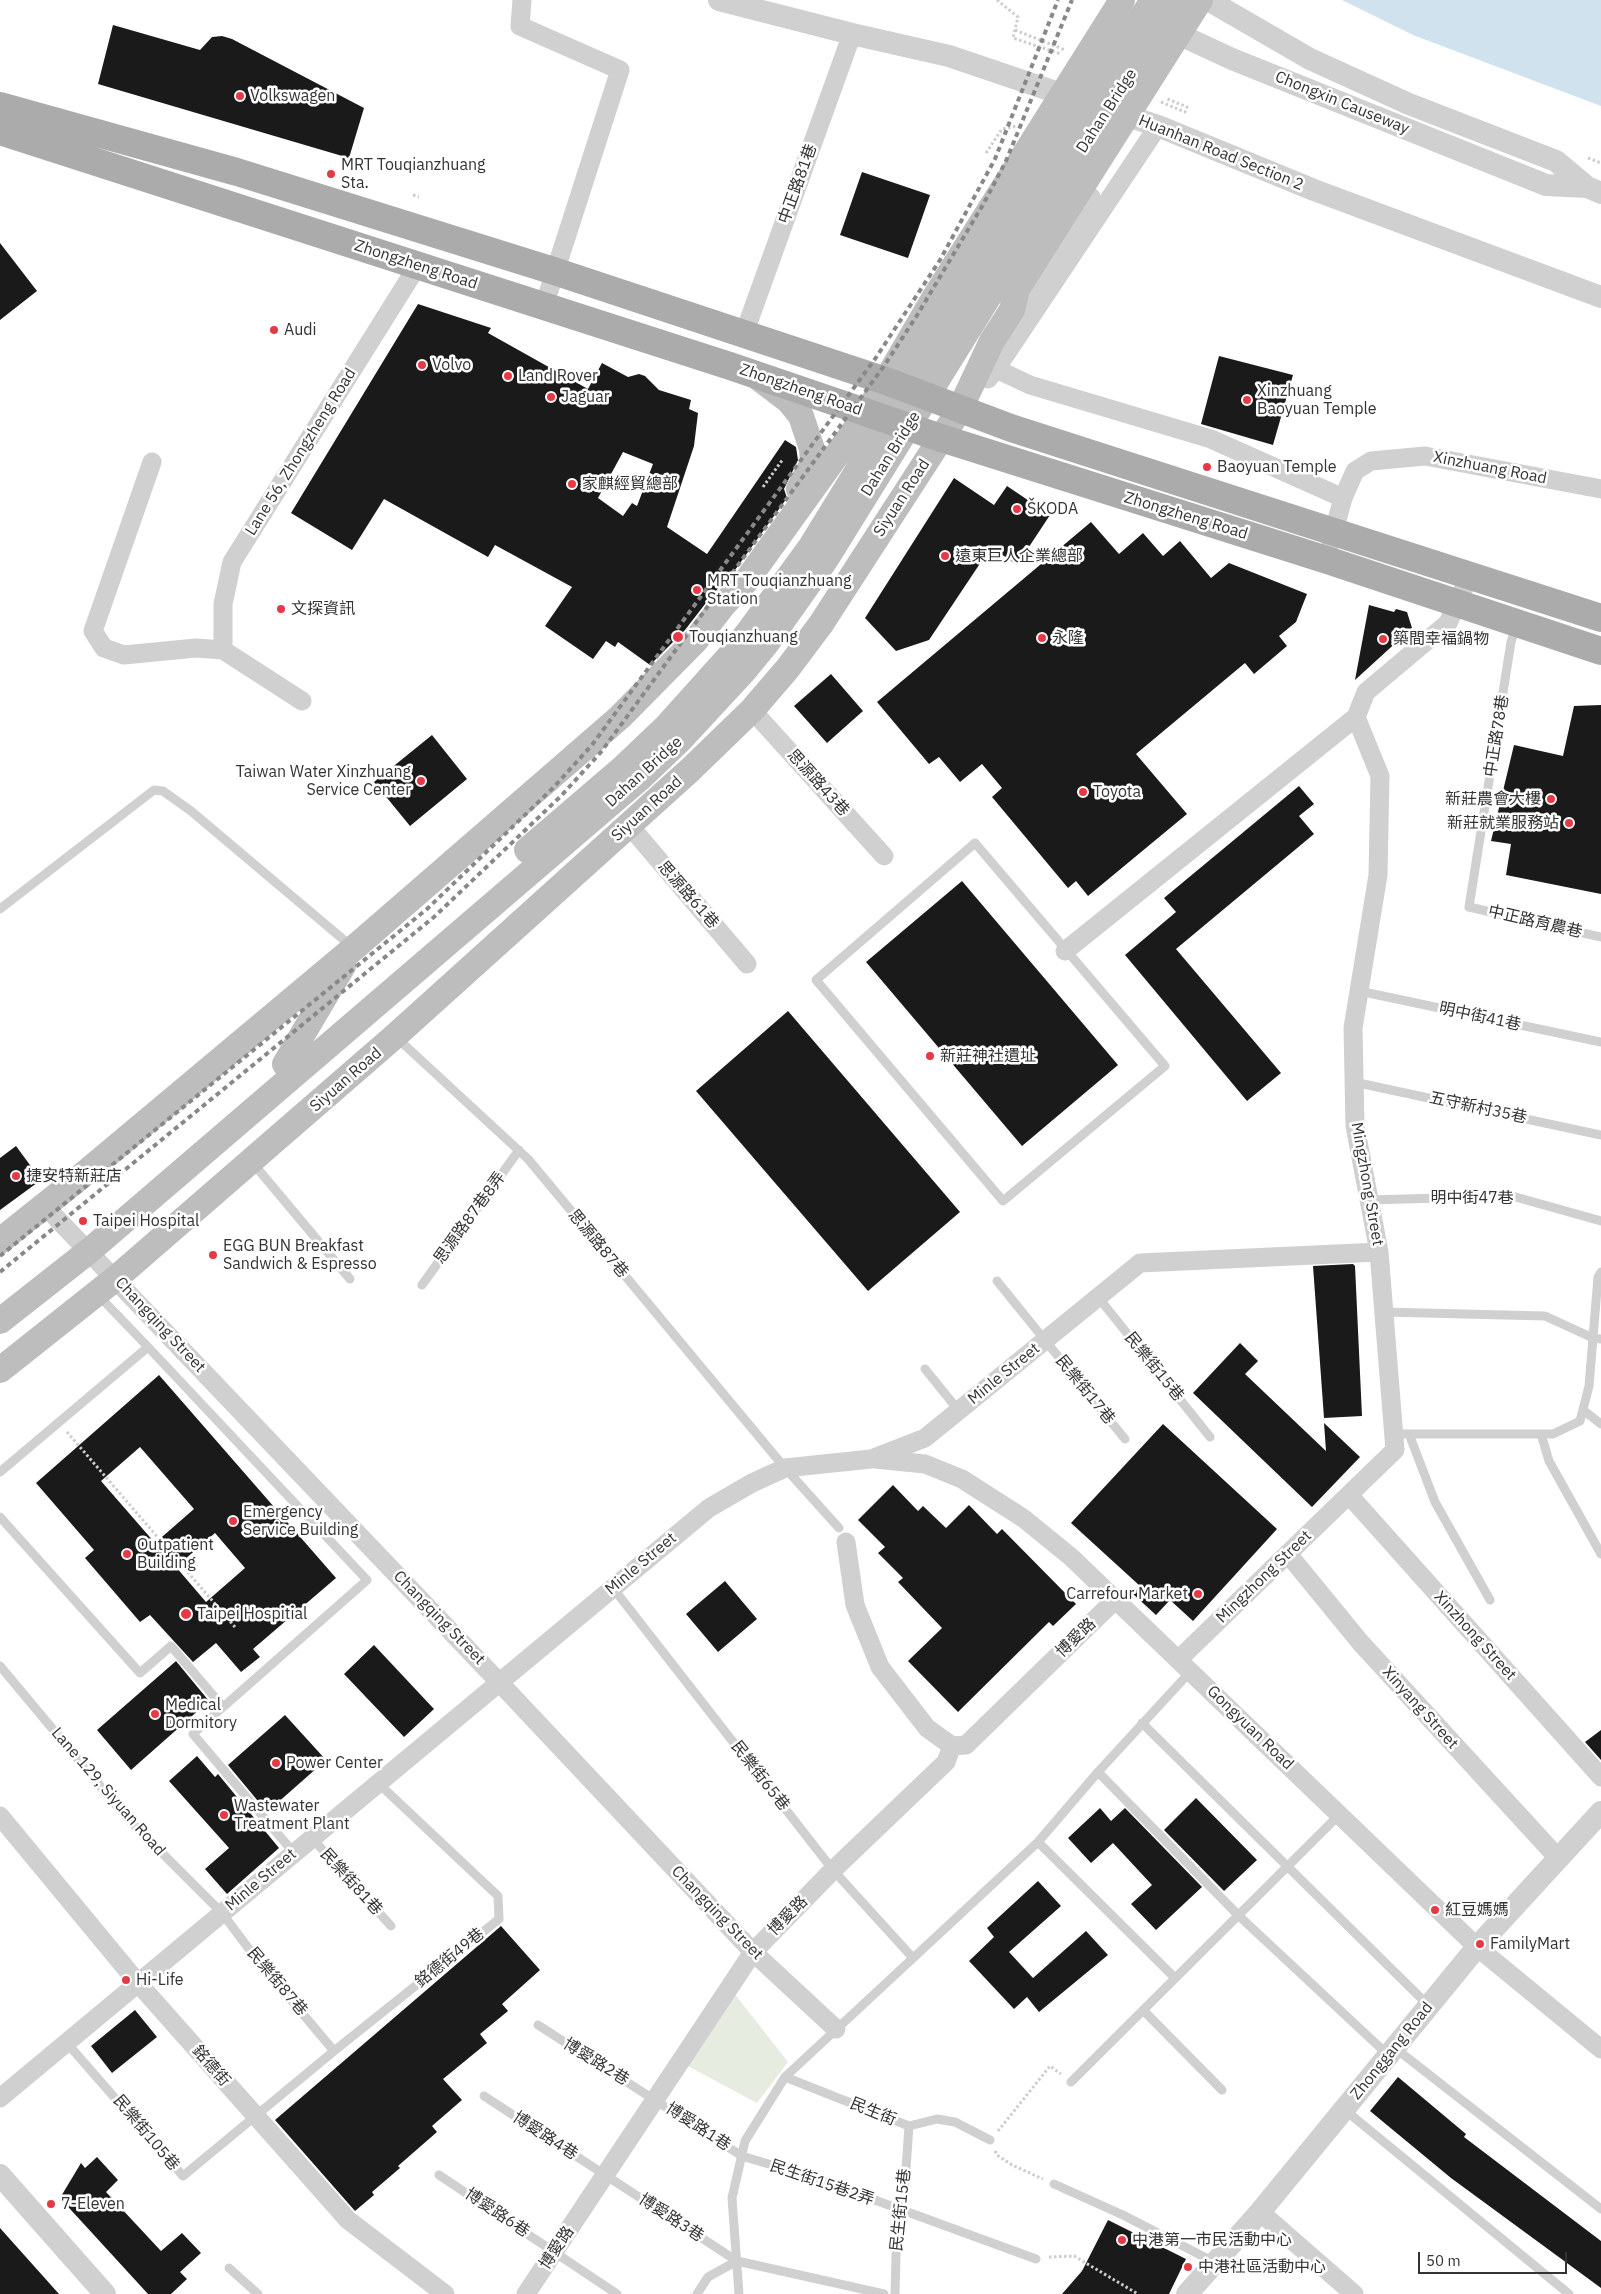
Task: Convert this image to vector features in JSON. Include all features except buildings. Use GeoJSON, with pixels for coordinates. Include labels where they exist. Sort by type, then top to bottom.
{"type":"FeatureCollection","features":[{"type":"Feature","properties":{"kind":"main road"},"geometry":{"type":"LineString","coordinates":[[724,604],[747,580],[867,413],[933,300],[1122,0]]}},
{"type":"Feature","properties":{"kind":"main road","name":"Dahan Bridge"},"geometry":{"type":"LineString","coordinates":[[538,852],[666,727],[750,630],[810,548],[996,246],[1153,0]]}},
{"type":"Feature","properties":{"kind":"main road","name":"Dahan Bridge"},"geometry":{"type":"LineString","coordinates":[[538,852],[639,779],[681,739],[766,644],[826,559],[1020,246],[1178,0]]}},
{"type":"Feature","properties":{"kind":"main road"},"geometry":{"type":"LineString","coordinates":[[960,409],[992,341],[1012,310],[1018,289],[1200,0]]}},
{"type":"Feature","properties":{"kind":"main road","name":"Zhongzheng Road"},"geometry":{"type":"LineString","coordinates":[[0,106],[237,172],[554,272],[886,381],[960,409],[1469,577],[1601,618]]}},
{"type":"Feature","properties":{"kind":"main road","name":"Zhongzheng Road"},"geometry":{"type":"LineString","coordinates":[[0,131],[754,374],[941,438],[1327,560],[1601,651]]}},
{"type":"Feature","properties":{"kind":"main road"},"geometry":{"type":"LineString","coordinates":[[0,1241],[354,948],[620,717],[696,640],[724,604],[803,482],[813,463],[812,449],[801,416],[789,401],[754,374]]}},
{"type":"Feature","properties":{"kind":"main road","name":"Siyuan Road"},"geometry":{"type":"LineString","coordinates":[[0,1370],[106,1286],[252,1161],[395,1036],[725,738],[788,668],[821,624],[960,409]]}},
{"type":"Feature","properties":{"kind":"main road"},"geometry":{"type":"LineString","coordinates":[[789,522],[862,560]]}},
{"type":"Feature","properties":{"kind":"main road"},"geometry":{"type":"LineString","coordinates":[[747,580],[821,624]]}},
{"type":"Feature","properties":{"kind":"main road"},"geometry":{"type":"LineString","coordinates":[[0,1302],[84,1246],[350,1029],[538,852]]}},
{"type":"Feature","properties":{"kind":"main road"},"geometry":{"type":"LineString","coordinates":[[0,1322],[285,1064],[538,852]]}},
{"type":"Feature","properties":{"kind":"main road"},"geometry":{"type":"LineString","coordinates":[[350,1029],[501,941]]}},
{"type":"Feature","properties":{"kind":"main road"},"geometry":{"type":"LineString","coordinates":[[285,1064],[354,948]]}},
{"type":"Feature","properties":{"kind":"street"},"geometry":{"type":"LineString","coordinates":[[522,0],[520,26],[620,70],[544,306]]}},
{"type":"Feature","properties":{"kind":"street","name":"Huanhan Road Section 2"},"geometry":{"type":"LineString","coordinates":[[719,0],[852,34],[949,56],[1158,126],[1314,190],[1601,297]]}},
{"type":"Feature","properties":{"kind":"street","name":"Chongxin Causeway"},"geometry":{"type":"LineString","coordinates":[[1102,0],[1232,59],[1546,185],[1594,190]]}},
{"type":"Feature","properties":{"kind":"street","name":"Chongxin Causeway"},"geometry":{"type":"LineString","coordinates":[[1208,0],[1310,58],[1346,75],[1409,104],[1556,162],[1594,190]]}},
{"type":"Feature","properties":{"kind":"street"},"geometry":{"type":"LineString","coordinates":[[1012,310],[1027,298],[1214,0]]}},
{"type":"Feature","properties":{"kind":"street","name":"中正路81巷"},"geometry":{"type":"LineString","coordinates":[[744,334],[852,34]]}},
{"type":"Feature","properties":{"kind":"street"},"geometry":{"type":"LineString","coordinates":[[886,381],[905,337],[917,316],[1052,91]]}},
{"type":"Feature","properties":{"kind":"street","name":"Siyuan Road"},"geometry":{"type":"LineString","coordinates":[[960,409],[996,369],[1158,126]]}},
{"type":"Feature","properties":{"kind":"street","name":"Lane 56, Zhongzheng Road"},"geometry":{"type":"LineString","coordinates":[[223,650],[223,604],[232,562],[418,265]]}},
{"type":"Feature","properties":{"kind":"street"},"geometry":{"type":"LineString","coordinates":[[996,369],[1030,385],[1211,439],[1343,498]]}},
{"type":"Feature","properties":{"kind":"street","name":"Xinzhuang Road"},"geometry":{"type":"LineString","coordinates":[[1327,560],[1343,498],[1355,471],[1371,461],[1425,456],[1601,489]]}},
{"type":"Feature","properties":{"kind":"street"},"geometry":{"type":"LineString","coordinates":[[152,462],[93,631],[104,648],[124,655],[196,648],[223,650],[302,701]]}},
{"type":"Feature","properties":{"kind":"street"},"geometry":{"type":"LineString","coordinates":[[1065,951],[1356,717],[1366,692],[1448,622],[1469,577]]}},
{"type":"Feature","properties":{"kind":"street","name":"思源路43巷"},"geometry":{"type":"LineString","coordinates":[[752,710],[884,856]]}},
{"type":"Feature","properties":{"kind":"street","name":"Mingzhong Street"},"geometry":{"type":"LineString","coordinates":[[1184,1666],[1288,1554],[1395,1450],[1402,1434],[1384,1312],[1379,1252],[1355,1126],[1353,1028],[1378,875],[1380,776],[1356,717]]}},
{"type":"Feature","properties":{"kind":"street","name":"思源路61巷"},"geometry":{"type":"LineString","coordinates":[[630,825],[747,964]]}},
{"type":"Feature","properties":{"kind":"street","name":"Changqing Street"},"geometry":{"type":"LineString","coordinates":[[44,1205],[84,1246],[106,1286],[499,1682],[753,1952],[836,2029]]}},
{"type":"Feature","properties":{"kind":"street","name":"Minle Street"},"geometry":{"type":"LineString","coordinates":[[0,2098],[710,1508],[752,1482],[784,1468],[871,1459],[925,1438],[1140,1263],[1379,1252]]}},
{"type":"Feature","properties":{"kind":"street","name":"Gongyuan Road"},"geometry":{"type":"LineString","coordinates":[[871,1459],[925,1464],[962,1479],[1023,1518],[1071,1557],[1478,1947],[1601,2050]]}},
{"type":"Feature","properties":{"kind":"street","name":"Xinzhong Street"},"geometry":{"type":"LineString","coordinates":[[1349,1495],[1601,1777]]}},
{"type":"Feature","properties":{"kind":"street"},"geometry":{"type":"LineString","coordinates":[[842,1535],[855,1605],[880,1667],[927,1728],[952,1746]]}},
{"type":"Feature","properties":{"kind":"street","name":"Xinyang Street"},"geometry":{"type":"LineString","coordinates":[[1288,1554],[1360,1642],[1558,1858]]}},
{"type":"Feature","properties":{"kind":"street","name":"博愛路"},"geometry":{"type":"LineString","coordinates":[[526,2294],[753,1952],[833,1870],[946,1762],[952,1746],[966,1745],[1115,1600]]}},
{"type":"Feature","properties":{"kind":"street","name":"Zhonggang Road"},"geometry":{"type":"LineString","coordinates":[[1187,2294],[1260,2212],[1478,1947],[1601,1812]]}},
{"type":"Feature","properties":{"kind":"street","name":"銘德街"},"geometry":{"type":"LineString","coordinates":[[0,1816],[138,1983],[348,2220],[445,2294]]}},
{"type":"Feature","properties":{"kind":"street"},"geometry":{"type":"LineString","coordinates":[[0,2175],[105,2294]]}},
{"type":"Feature","properties":{"kind":"street"},"geometry":{"type":"LineString","coordinates":[[1260,2212],[1354,2294]]}},
{"type":"Feature","properties":{"kind":"lane","name":"中正路78巷"},"geometry":{"type":"LineString","coordinates":[[1470,907],[1512,642],[1517,624]]}},
{"type":"Feature","properties":{"kind":"lane"},"geometry":{"type":"LineString","coordinates":[[0,909],[154,790],[163,791],[191,811],[354,948]]}},
{"type":"Feature","properties":{"kind":"lane"},"geometry":{"type":"LineString","coordinates":[[975,843],[1065,951],[1165,1066],[1003,1201],[816,980],[975,843]]}},
{"type":"Feature","properties":{"kind":"lane","name":"中正路育農巷"},"geometry":{"type":"LineString","coordinates":[[1470,907],[1601,937]]}},
{"type":"Feature","properties":{"kind":"lane","name":"明中街41巷"},"geometry":{"type":"LineString","coordinates":[[1359,992],[1601,1042]]}},
{"type":"Feature","properties":{"kind":"lane","name":"思源路87巷"},"geometry":{"type":"LineString","coordinates":[[395,1036],[528,1159],[784,1468],[842,1535]]}},
{"type":"Feature","properties":{"kind":"lane","name":"五守新村35巷"},"geometry":{"type":"LineString","coordinates":[[1354,1082],[1601,1135]]}},
{"type":"Feature","properties":{"kind":"lane","name":"思源路87巷8弄"},"geometry":{"type":"LineString","coordinates":[[422,1285],[518,1150]]}},
{"type":"Feature","properties":{"kind":"lane"},"geometry":{"type":"LineString","coordinates":[[252,1161],[350,1279]]}},
{"type":"Feature","properties":{"kind":"lane","name":"明中街47巷"},"geometry":{"type":"LineString","coordinates":[[1369,1200],[1512,1196],[1601,1221]]}},
{"type":"Feature","properties":{"kind":"lane"},"geometry":{"type":"LineString","coordinates":[[1490,1600],[1435,1502],[1402,1434],[1554,1434],[1580,1421],[1589,1386],[1597,1339],[1598,1277],[1601,1272]]}},
{"type":"Feature","properties":{"kind":"lane","name":"民樂街17巷"},"geometry":{"type":"LineString","coordinates":[[997,1281],[1126,1439]]}},
{"type":"Feature","properties":{"kind":"lane"},"geometry":{"type":"LineString","coordinates":[[106,1286],[148,1347],[367,1580],[193,1734],[294,1853]]}},
{"type":"Feature","properties":{"kind":"lane","name":"民樂街15巷"},"geometry":{"type":"LineString","coordinates":[[1098,1297],[1210,1437]]}},
{"type":"Feature","properties":{"kind":"lane"},"geometry":{"type":"LineString","coordinates":[[1384,1312],[1545,1316],[1597,1339]]}},
{"type":"Feature","properties":{"kind":"lane"},"geometry":{"type":"LineString","coordinates":[[0,1472],[148,1347]]}},
{"type":"Feature","properties":{"kind":"lane"},"geometry":{"type":"LineString","coordinates":[[925,1369],[959,1411]]}},
{"type":"Feature","properties":{"kind":"lane"},"geometry":{"type":"LineString","coordinates":[[1583,1410],[1601,1424]]}},
{"type":"Feature","properties":{"kind":"lane"},"geometry":{"type":"LineString","coordinates":[[1542,1434],[1549,1461],[1601,1554]]}},
{"type":"Feature","properties":{"kind":"lane"},"geometry":{"type":"LineString","coordinates":[[1,1519],[140,1673],[171,1646],[223,1707]]}},
{"type":"Feature","properties":{"kind":"lane","name":"民樂街65巷"},"geometry":{"type":"LineString","coordinates":[[613,1588],[833,1870],[913,1958]]}},
{"type":"Feature","properties":{"kind":"lane","name":"Lane 129, Siyuan Road"},"geometry":{"type":"LineString","coordinates":[[0,1666],[127,1818],[222,1913]]}},
{"type":"Feature","properties":{"kind":"lane"},"geometry":{"type":"LineString","coordinates":[[739,2294],[732,2198],[745,2141],[785,2076],[1038,1842],[1142,1723],[1184,1666]]}},
{"type":"Feature","properties":{"kind":"lane"},"geometry":{"type":"LineString","coordinates":[[1142,1723],[1429,2006]]}},
{"type":"Feature","properties":{"kind":"lane"},"geometry":{"type":"LineString","coordinates":[[1098,1772],[1239,1916],[1391,2051],[1601,2209]]}},
{"type":"Feature","properties":{"kind":"lane","name":"銘德街49巷"},"geometry":{"type":"LineString","coordinates":[[255,2116],[499,1919],[498,1896],[378,1783]]}},
{"type":"Feature","properties":{"kind":"lane"},"geometry":{"type":"LineString","coordinates":[[1071,2082],[1340,1814]]}},
{"type":"Feature","properties":{"kind":"lane","name":"民樂街81巷"},"geometry":{"type":"LineString","coordinates":[[312,1838],[390,1926]]}},
{"type":"Feature","properties":{"kind":"lane"},"geometry":{"type":"LineString","coordinates":[[1038,1842],[1176,1978]]}},
{"type":"Feature","properties":{"kind":"lane","name":"民樂街87巷"},"geometry":{"type":"LineString","coordinates":[[222,1913],[255,1958],[334,2051]]}},
{"type":"Feature","properties":{"kind":"lane"},"geometry":{"type":"LineString","coordinates":[[1143,2010],[1222,2090]]}},
{"type":"Feature","properties":{"kind":"lane","name":"博愛路2巷"},"geometry":{"type":"LineString","coordinates":[[538,2025],[655,2099]]}},
{"type":"Feature","properties":{"kind":"lane","name":"民樂街105巷"},"geometry":{"type":"LineString","coordinates":[[66,2042],[183,2176],[255,2116]]}},
{"type":"Feature","properties":{"kind":"lane","name":"民生街"},"geometry":{"type":"LineString","coordinates":[[785,2076],[909,2126],[937,2118],[955,2122],[990,2140]]}},
{"type":"Feature","properties":{"kind":"lane","name":"博愛路4巷"},"geometry":{"type":"LineString","coordinates":[[484,2096],[605,2176]]}},
{"type":"Feature","properties":{"kind":"lane","name":"博愛路1巷"},"geometry":{"type":"LineString","coordinates":[[655,2099],[742,2156]]}},
{"type":"Feature","properties":{"kind":"lane"},"geometry":{"type":"LineString","coordinates":[[1344,2110],[1569,2294]]}},
{"type":"Feature","properties":{"kind":"lane","name":"民生街15巷"},"geometry":{"type":"LineString","coordinates":[[895,2294],[896,2255],[903,2211],[909,2126]]}},
{"type":"Feature","properties":{"kind":"lane","name":"民生街15巷2弄"},"geometry":{"type":"LineString","coordinates":[[742,2156],[812,2177],[1036,2259]]}},
{"type":"Feature","properties":{"kind":"lane","name":"博愛路6巷"},"geometry":{"type":"LineString","coordinates":[[439,2175],[617,2294]]}},
{"type":"Feature","properties":{"kind":"lane","name":"博愛路3巷"},"geometry":{"type":"LineString","coordinates":[[605,2176],[737,2261]]}},
{"type":"Feature","properties":{"kind":"lane"},"geometry":{"type":"LineString","coordinates":[[1054,2184],[1123,2215],[1214,2262]]}},
{"type":"Feature","properties":{"kind":"lane"},"geometry":{"type":"LineString","coordinates":[[697,2294],[708,2277],[737,2261],[884,2294]]}},
{"type":"Feature","properties":{"kind":"lane"},"geometry":{"type":"LineString","coordinates":[[229,2268],[258,2294]]}},
{"type":"Feature","properties":{"kind":"path"},"geometry":{"type":"LineString","coordinates":[[997,0],[1018,17],[1013,38],[1062,55]]}},
{"type":"Feature","properties":{"kind":"path"},"geometry":{"type":"LineString","coordinates":[[1160,101],[1184,112],[1187,107],[1163,98]]}},
{"type":"Feature","properties":{"kind":"path"},"geometry":{"type":"LineString","coordinates":[[413,195],[419,197]]}},
{"type":"Feature","properties":{"kind":"path"},"geometry":{"type":"LineString","coordinates":[[763,488],[783,459]]}},
{"type":"Feature","properties":{"kind":"path"},"geometry":{"type":"LineString","coordinates":[[59,1422],[235,1627]]}},
{"type":"Feature","properties":{"kind":"path"},"geometry":{"type":"LineString","coordinates":[[1054,2184],[1012,2165],[997,2155],[990,2140],[1050,2066],[1071,2082]]}},
{"type":"Feature","properties":{"kind":"path"},"geometry":{"type":"LineString","coordinates":[[1036,2259],[1074,2256],[1138,2294]]}},
{"type":"Feature","properties":{"kind":"shaded area"},"geometry":{"type":"Polygon","coordinates":[[[734,1993],[788,2062],[757,2103],[686,2065],[734,1993]]]}},
{"type":"Feature","properties":{"kind":"water"},"geometry":{"type":"Polygon","coordinates":[[[1342,0],[1601,0],[1601,106],[1413,35],[1342,0]]]}},
{"type":"Feature","properties":{"kind":"railway"},"geometry":{"type":"LineString","coordinates":[[0,1256],[427,909],[553,788],[592,745],[875,359],[940,260],[995,159],[1058,0]]}},
{"type":"Feature","properties":{"kind":"railway"},"geometry":{"type":"LineString","coordinates":[[0,1272],[434,917],[561,796],[601,752],[884,366],[916,317],[984,203],[1006,161],[1072,0]]}},
{"type":"Feature","properties":{"kind":"place","name":"Volkswagen"},"geometry":{"type":"Point","coordinates":[240,96]}},
{"type":"Feature","properties":{"kind":"place","name":"MRT Touqianzhuang Sta."},"geometry":{"type":"Point","coordinates":[331,174]}},
{"type":"Feature","properties":{"kind":"place","name":"Audi"},"geometry":{"type":"Point","coordinates":[274,330]}},
{"type":"Feature","properties":{"kind":"place","name":"Volvo"},"geometry":{"type":"Point","coordinates":[422,365]}},
{"type":"Feature","properties":{"kind":"place","name":"Land Rover"},"geometry":{"type":"Point","coordinates":[508,376]}},
{"type":"Feature","properties":{"kind":"place","name":"Jaguar"},"geometry":{"type":"Point","coordinates":[551,397]}},
{"type":"Feature","properties":{"kind":"place","name":"Xinzhuang Baoyuan Temple"},"geometry":{"type":"Point","coordinates":[1247,400]}},
{"type":"Feature","properties":{"kind":"place","name":"Baoyuan Temple"},"geometry":{"type":"Point","coordinates":[1207,467]}},
{"type":"Feature","properties":{"kind":"place","name":"家麒經貿總部"},"geometry":{"type":"Point","coordinates":[572,484]}},
{"type":"Feature","properties":{"kind":"place","name":"ŠKODA"},"geometry":{"type":"Point","coordinates":[1017,509]}},
{"type":"Feature","properties":{"kind":"place","name":"遠東巨人企業總部"},"geometry":{"type":"Point","coordinates":[945,556]}},
{"type":"Feature","properties":{"kind":"place","name":"MRT Touqianzhuang Station"},"geometry":{"type":"Point","coordinates":[697,590]}},
{"type":"Feature","properties":{"kind":"place","name":"文探資訊"},"geometry":{"type":"Point","coordinates":[281,609]}},
{"type":"Feature","properties":{"kind":"place","name":"Touqianzhuang"},"geometry":{"type":"Point","coordinates":[678,637]}},
{"type":"Feature","properties":{"kind":"place","name":"永隆"},"geometry":{"type":"Point","coordinates":[1042,638]}},
{"type":"Feature","properties":{"kind":"place","name":"築間幸福鍋物"},"geometry":{"type":"Point","coordinates":[1383,639]}},
{"type":"Feature","properties":{"kind":"place","name":"Taiwan Water Xinzhuang Service Center"},"geometry":{"type":"Point","coordinates":[421,781]}},
{"type":"Feature","properties":{"kind":"place","name":"Toyota"},"geometry":{"type":"Point","coordinates":[1083,792]}},
{"type":"Feature","properties":{"kind":"place","name":"新莊農會大樓"},"geometry":{"type":"Point","coordinates":[1551,799]}},
{"type":"Feature","properties":{"kind":"place","name":"新莊就業服務站"},"geometry":{"type":"Point","coordinates":[1569,823]}},
{"type":"Feature","properties":{"kind":"place","name":"新莊神社遺址"},"geometry":{"type":"Point","coordinates":[930,1056]}},
{"type":"Feature","properties":{"kind":"place","name":"捷安特新莊店"},"geometry":{"type":"Point","coordinates":[16,1176]}},
{"type":"Feature","properties":{"kind":"place","name":"Taipei Hospital"},"geometry":{"type":"Point","coordinates":[83,1221]}},
{"type":"Feature","properties":{"kind":"place","name":"EGG BUN Breakfast Sandwich & Espresso"},"geometry":{"type":"Point","coordinates":[213,1255]}},
{"type":"Feature","properties":{"kind":"place","name":"Emergency Service Building"},"geometry":{"type":"Point","coordinates":[233,1521]}},
{"type":"Feature","properties":{"kind":"place","name":"Outpatient Building"},"geometry":{"type":"Point","coordinates":[127,1554]}},
{"type":"Feature","properties":{"kind":"place","name":"Carrefour Market"},"geometry":{"type":"Point","coordinates":[1198,1594]}},
{"type":"Feature","properties":{"kind":"place","name":"Taipei Hospitial"},"geometry":{"type":"Point","coordinates":[186,1614]}},
{"type":"Feature","properties":{"kind":"place","name":"Medical Dormitory"},"geometry":{"type":"Point","coordinates":[155,1714]}},
{"type":"Feature","properties":{"kind":"place","name":"Power Center"},"geometry":{"type":"Point","coordinates":[276,1763]}},
{"type":"Feature","properties":{"kind":"place","name":"Wastewater Treatment Plant"},"geometry":{"type":"Point","coordinates":[224,1815]}},
{"type":"Feature","properties":{"kind":"place","name":"紅豆媽媽"},"geometry":{"type":"Point","coordinates":[1435,1910]}},
{"type":"Feature","properties":{"kind":"place","name":"FamilyMart"},"geometry":{"type":"Point","coordinates":[1480,1944]}},
{"type":"Feature","properties":{"kind":"place","name":"Hi-Life"},"geometry":{"type":"Point","coordinates":[126,1980]}},
{"type":"Feature","properties":{"kind":"place","name":"7-Eleven"},"geometry":{"type":"Point","coordinates":[51,2204]}},
{"type":"Feature","properties":{"kind":"place","name":"中港第一市民活動中心"},"geometry":{"type":"Point","coordinates":[1122,2240]}},
{"type":"Feature","properties":{"kind":"place","name":"中港社區活動中心"},"geometry":{"type":"Point","coordinates":[1188,2267]}}]}
